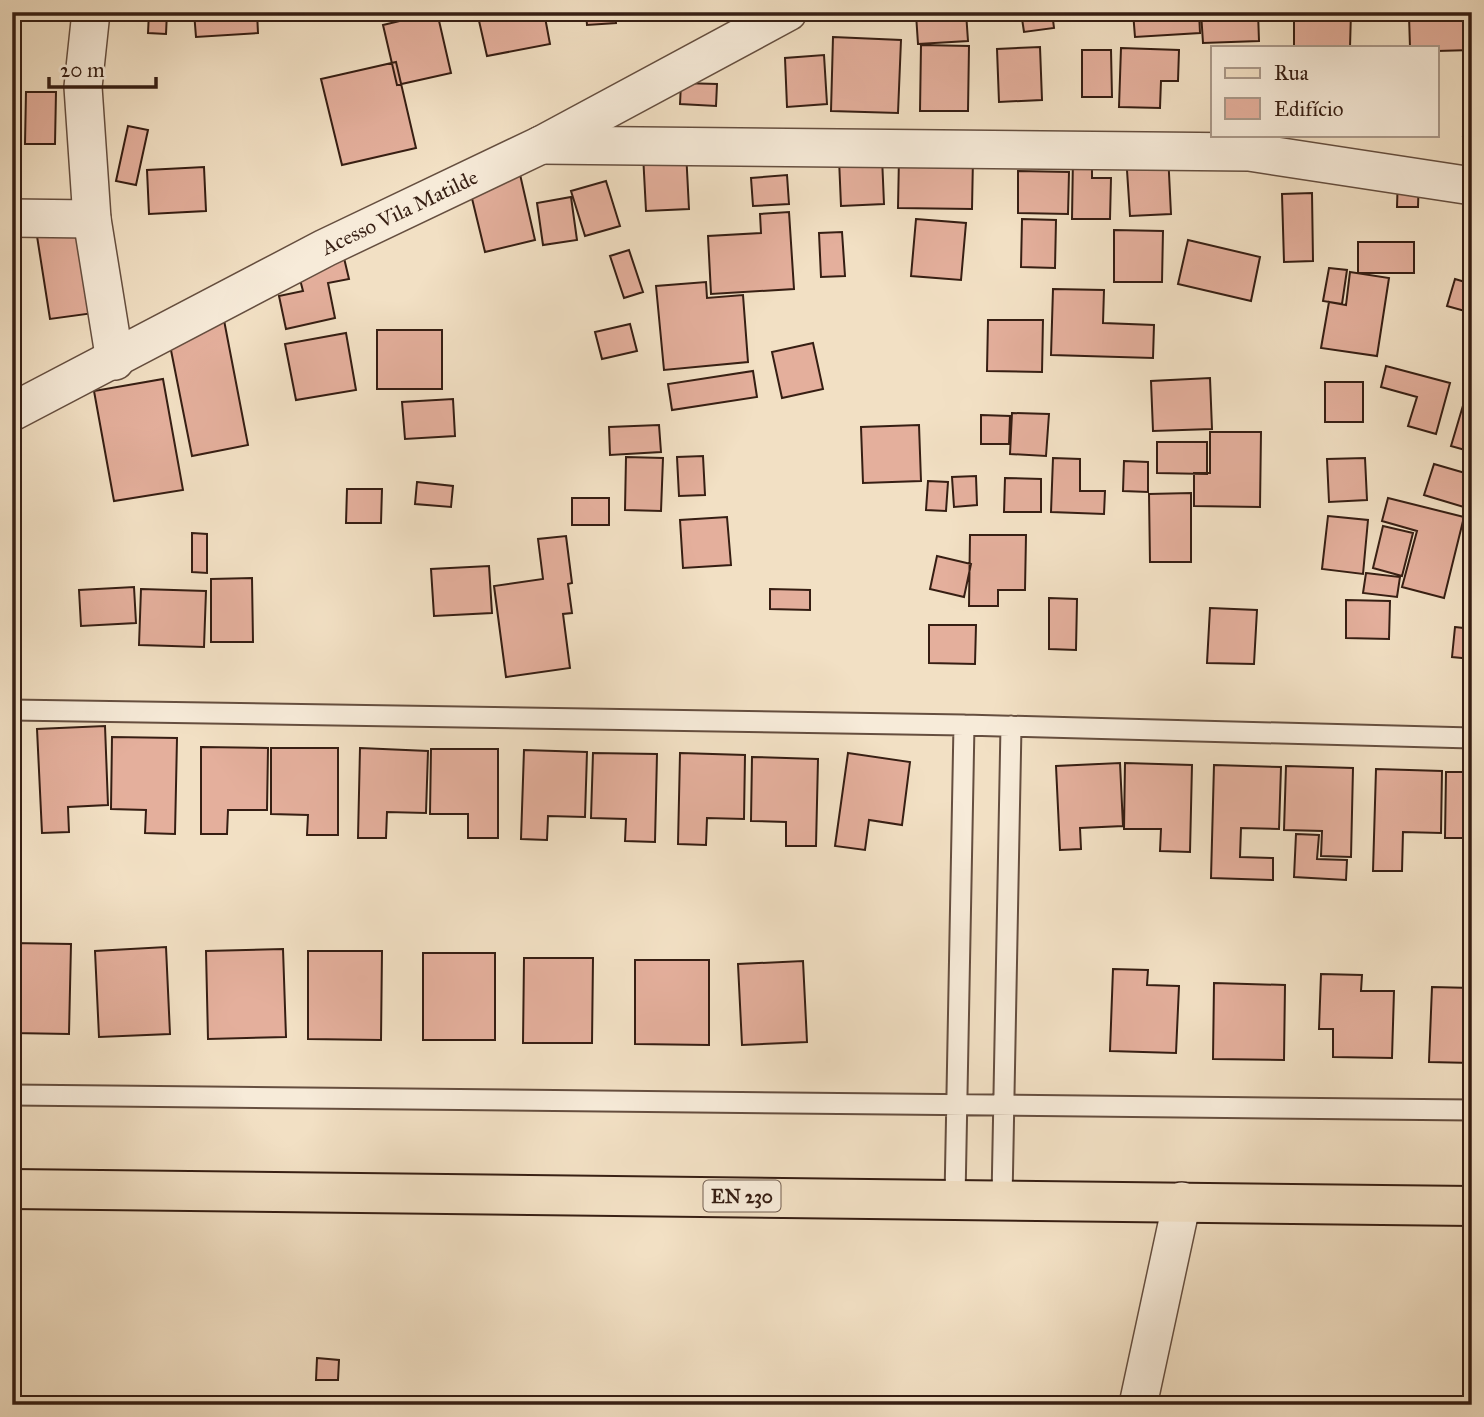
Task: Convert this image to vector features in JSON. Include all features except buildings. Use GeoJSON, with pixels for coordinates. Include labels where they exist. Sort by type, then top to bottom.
{"type":"FeatureCollection","features":[{"type":"Feature","properties":{"kind":"main road","name":"EN 230"},"geometry":{"type":"LineString","coordinates":[[12,1189],[1472,1206]]}},
{"type":"Feature","properties":{"kind":"street"},"geometry":{"type":"LineString","coordinates":[[91,12],[83,87],[92,219],[116,361]]}},
{"type":"Feature","properties":{"kind":"street","name":"Acesso Vila Matilde"},"geometry":{"type":"LineString","coordinates":[[12,412],[116,361],[325,248],[541,145],[788,12]]}},
{"type":"Feature","properties":{"kind":"street"},"geometry":{"type":"LineString","coordinates":[[541,145],[1249,152],[1472,186]]}},
{"type":"Feature","properties":{"kind":"street"},"geometry":{"type":"LineString","coordinates":[[12,218],[92,219]]}},
{"type":"Feature","properties":{"kind":"street"},"geometry":{"type":"LineString","coordinates":[[1138,1405],[1182,1201]]}},
{"type":"Feature","properties":{"kind":"lane"},"geometry":{"type":"LineString","coordinates":[[12,710],[964,725],[1472,738]]}},
{"type":"Feature","properties":{"kind":"lane"},"geometry":{"type":"LineString","coordinates":[[955,1198],[964,725]]}},
{"type":"Feature","properties":{"kind":"lane"},"geometry":{"type":"LineString","coordinates":[[1002,1199],[1011,726]]}},
{"type":"Feature","properties":{"kind":"lane"},"geometry":{"type":"LineString","coordinates":[[12,1095],[1472,1110]]}}]}
